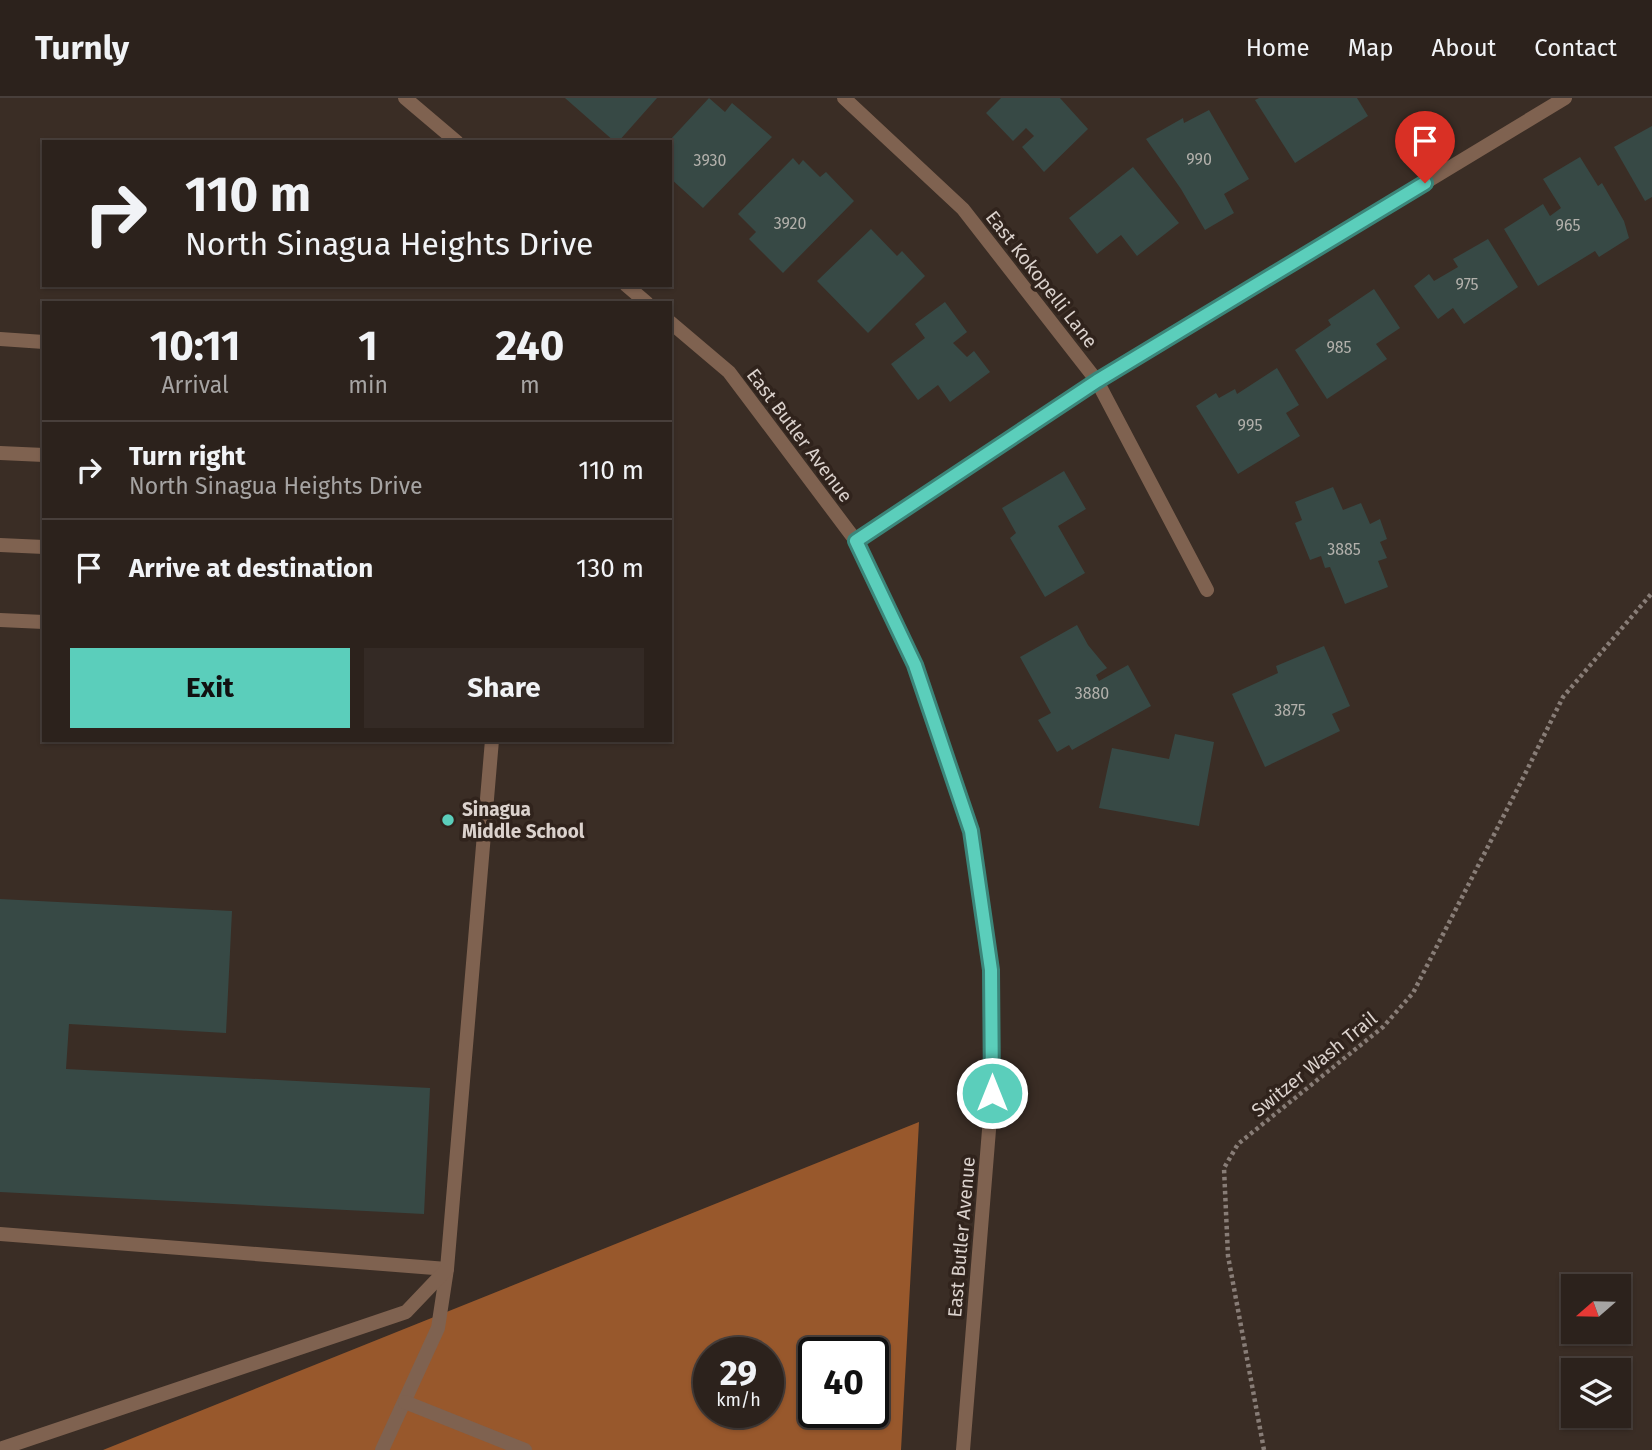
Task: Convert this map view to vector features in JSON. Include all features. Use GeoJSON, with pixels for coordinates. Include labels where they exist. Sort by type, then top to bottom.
{"type":"FeatureCollection","features":[{"type":"Feature","properties":{"kind":"street"},"geometry":{"type":"LineString","coordinates":[[405,98],[455,140]]}},
{"type":"Feature","properties":{"kind":"street","name":"East Kokopelli Lane"},"geometry":{"type":"LineString","coordinates":[[844,98],[963,209],[1097,381],[1207,590]]}},
{"type":"Feature","properties":{"kind":"street"},"geometry":{"type":"LineString","coordinates":[[856,541],[1097,381],[1565,98]]}},
{"type":"Feature","properties":{"kind":"street"},"geometry":{"type":"LineString","coordinates":[[628,287],[645,301]]}},
{"type":"Feature","properties":{"kind":"street","name":"East Butler Avenue"},"geometry":{"type":"LineString","coordinates":[[672,325],[729,372],[856,541],[915,665],[971,831],[991,970],[992,1093],[963,1450]]}},
{"type":"Feature","properties":{"kind":"street"},"geometry":{"type":"LineString","coordinates":[[0,339],[42,342]]}},
{"type":"Feature","properties":{"kind":"street"},"geometry":{"type":"LineString","coordinates":[[0,453],[42,455]]}},
{"type":"Feature","properties":{"kind":"street"},"geometry":{"type":"LineString","coordinates":[[0,545],[42,547]]}},
{"type":"Feature","properties":{"kind":"street"},"geometry":{"type":"LineString","coordinates":[[0,620],[42,622]]}},
{"type":"Feature","properties":{"kind":"street"},"geometry":{"type":"LineString","coordinates":[[383,1450],[438,1328],[447,1269],[492,742]]}},
{"type":"Feature","properties":{"kind":"street"},"geometry":{"type":"LineString","coordinates":[[0,1234],[447,1269]]}},
{"type":"Feature","properties":{"kind":"street"},"geometry":{"type":"LineString","coordinates":[[0,1450],[406,1312],[447,1269]]}},
{"type":"Feature","properties":{"kind":"street"},"geometry":{"type":"LineString","coordinates":[[405,1402],[525,1450]]}},
{"type":"Feature","properties":{"kind":"path","name":"Switzer Wash Trail"},"geometry":{"type":"LineString","coordinates":[[1264,1450],[1228,1256],[1224,1168],[1238,1144],[1383,1027],[1413,993],[1563,697],[1652,593]]}},
{"type":"Feature","properties":{"kind":"shaded area"},"geometry":{"type":"Polygon","coordinates":[[[919,1122],[901,1450],[103,1450],[919,1122]]]}},
{"type":"Feature","properties":{"kind":"building"},"geometry":{"type":"Polygon","coordinates":[[[565,98],[657,98],[620,140],[613,140],[565,98]]]}},
{"type":"Feature","properties":{"kind":"building"},"geometry":{"type":"Polygon","coordinates":[[[709,98],[725,112],[732,103],[772,137],[703,208],[672,180],[670,140],[709,98]]]}},
{"type":"Feature","properties":{"kind":"building"},"geometry":{"type":"Polygon","coordinates":[[[1001,98],[1060,98],[1088,129],[1044,172],[1022,147],[1034,136],[1026,128],[1013,141],[986,113],[1001,98]]]}},
{"type":"Feature","properties":{"kind":"building"},"geometry":{"type":"Polygon","coordinates":[[[1357,98],[1368,116],[1295,163],[1255,100],[1357,98]]]}},
{"type":"Feature","properties":{"kind":"building"},"geometry":{"type":"Polygon","coordinates":[[[1209,110],[1249,179],[1224,194],[1234,213],[1205,230],[1181,189],[1146,139],[1183,118],[1184,123],[1209,110]]]}},
{"type":"Feature","properties":{"kind":"building"},"geometry":{"type":"Polygon","coordinates":[[[1652,126],[1652,197],[1645,201],[1614,147],[1652,126]]]}},
{"type":"Feature","properties":{"kind":"building"},"geometry":{"type":"Polygon","coordinates":[[[1580,157],[1598,186],[1602,183],[1624,221],[1629,238],[1599,257],[1595,251],[1538,286],[1504,229],[1543,204],[1550,216],[1561,208],[1543,179],[1580,157]]]}},
{"type":"Feature","properties":{"kind":"building"},"geometry":{"type":"Polygon","coordinates":[[[793,158],[799,165],[803,160],[820,177],[826,172],[854,201],[783,273],[749,239],[756,232],[738,214],[793,158]]]}},
{"type":"Feature","properties":{"kind":"building"},"geometry":{"type":"Polygon","coordinates":[[[1133,167],[1179,223],[1137,256],[1121,235],[1097,254],[1069,218],[1133,167]]]}},
{"type":"Feature","properties":{"kind":"building"},"geometry":{"type":"Polygon","coordinates":[[[871,229],[897,256],[902,251],[925,276],[868,333],[817,281],[871,229]]]}},
{"type":"Feature","properties":{"kind":"building"},"geometry":{"type":"Polygon","coordinates":[[[1488,239],[1518,287],[1464,324],[1453,308],[1438,319],[1414,286],[1429,274],[1434,281],[1458,267],[1453,259],[1488,239]]]}},
{"type":"Feature","properties":{"kind":"building"},"geometry":{"type":"Polygon","coordinates":[[[1374,289],[1400,328],[1376,344],[1387,359],[1327,399],[1295,350],[1331,325],[1328,320],[1374,289]]]}},
{"type":"Feature","properties":{"kind":"building"},"geometry":{"type":"Polygon","coordinates":[[[945,302],[967,332],[953,343],[967,357],[974,351],[990,372],[950,402],[938,385],[918,400],[891,364],[925,338],[915,324],[945,302]]]}},
{"type":"Feature","properties":{"kind":"building"},"geometry":{"type":"Polygon","coordinates":[[[1277,368],[1299,405],[1286,413],[1300,436],[1238,474],[1196,406],[1216,393],[1219,398],[1235,389],[1237,394],[1277,368]]]}},
{"type":"Feature","properties":{"kind":"building"},"geometry":{"type":"Polygon","coordinates":[[[1064,471],[1086,509],[1058,526],[1085,573],[1045,597],[1010,538],[1016,533],[1002,508],[1064,471]]]}},
{"type":"Feature","properties":{"kind":"building"},"geometry":{"type":"Polygon","coordinates":[[[1333,487],[1343,510],[1361,503],[1370,524],[1380,519],[1387,539],[1380,542],[1387,558],[1378,561],[1388,587],[1345,604],[1330,567],[1325,568],[1321,556],[1310,560],[1295,523],[1302,520],[1295,502],[1333,487]]]}},
{"type":"Feature","properties":{"kind":"building"},"geometry":{"type":"Polygon","coordinates":[[[1077,625],[1088,645],[1107,668],[1096,675],[1099,681],[1128,665],[1151,706],[1072,750],[1069,745],[1057,752],[1038,720],[1051,713],[1020,657],[1077,625]]]}},
{"type":"Feature","properties":{"kind":"building"},"geometry":{"type":"Polygon","coordinates":[[[1324,646],[1350,706],[1332,714],[1340,731],[1265,767],[1232,694],[1278,673],[1276,666],[1324,646]]]}},
{"type":"Feature","properties":{"kind":"building"},"geometry":{"type":"Polygon","coordinates":[[[1175,734],[1214,742],[1199,826],[1099,808],[1112,748],[1169,759],[1175,734]]]}},
{"type":"Feature","properties":{"kind":"building"},"geometry":{"type":"Polygon","coordinates":[[[0,899],[232,911],[226,1033],[69,1024],[66,1069],[430,1088],[424,1214],[0,1192],[0,899]]]}},
{"type":"Feature","properties":{"kind":"place","name":"Sinagua Middle School"},"geometry":{"type":"Point","coordinates":[448,820]}},
{"type":"Feature","properties":{"kind":"route"},"geometry":{"type":"LineString","coordinates":[[992,1093],[991,970],[971,831],[915,665],[856,541],[1097,381],[1425,183]]}}]}
